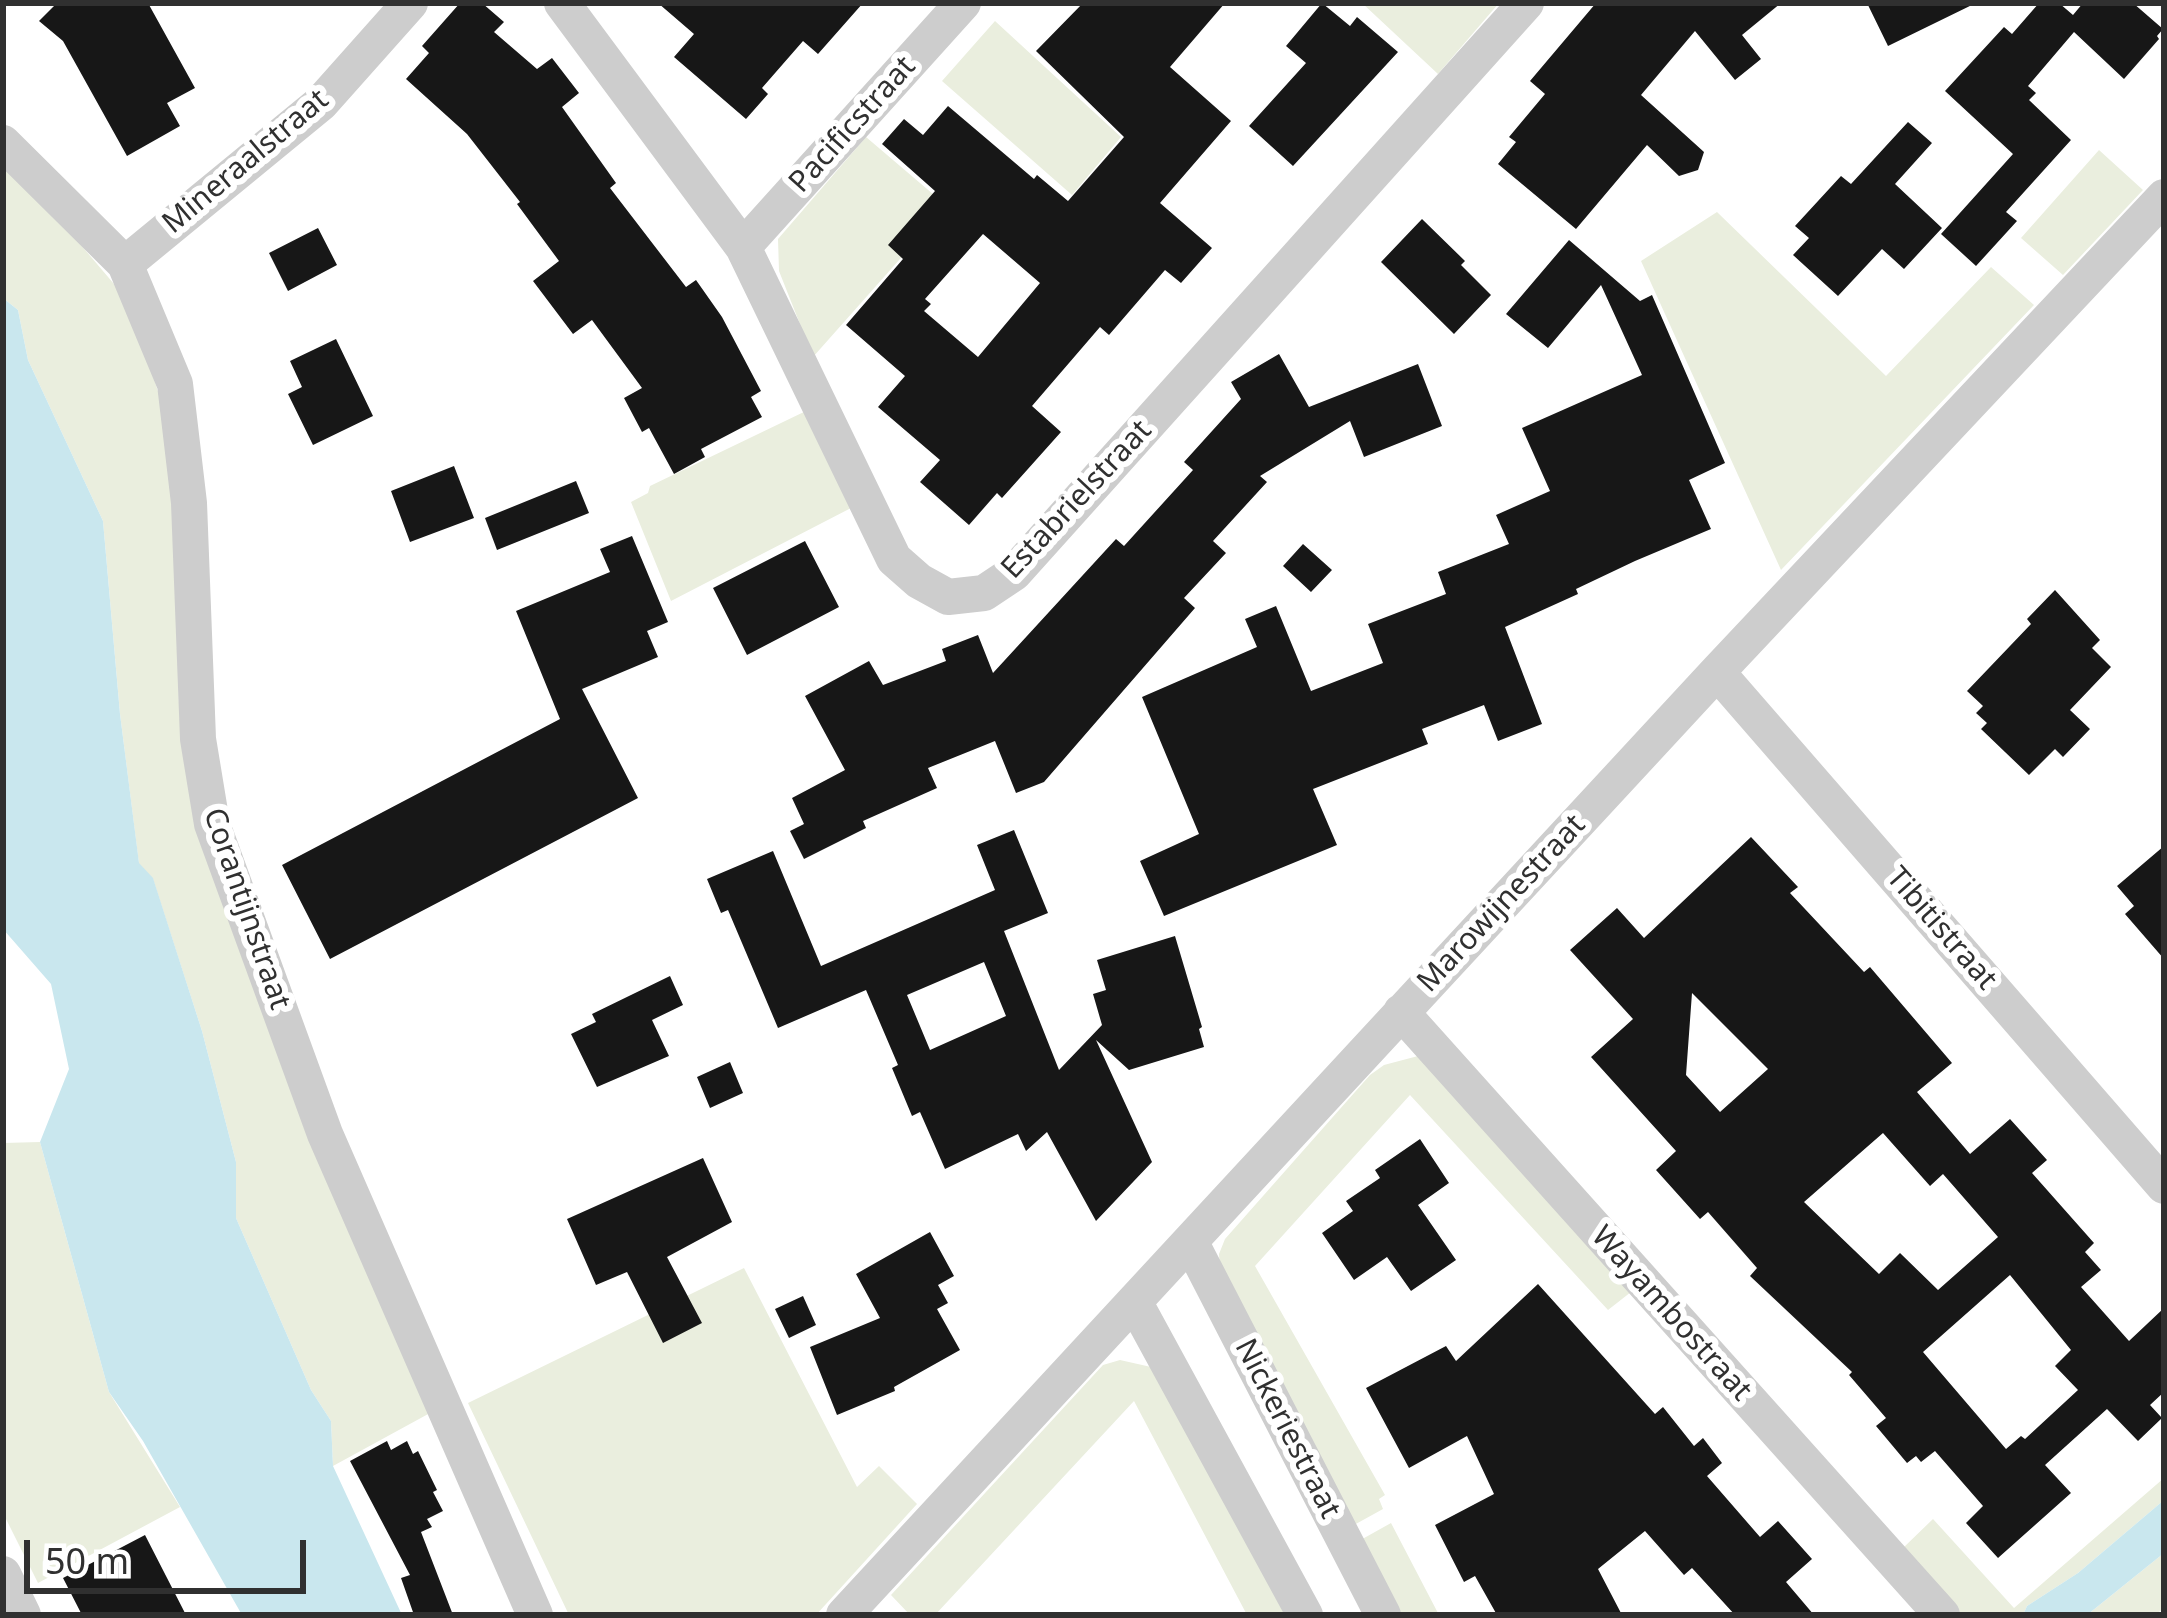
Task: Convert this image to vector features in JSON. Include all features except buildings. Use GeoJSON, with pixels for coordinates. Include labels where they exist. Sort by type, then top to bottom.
{"type":"FeatureCollection","features":[{"type":"Feature","properties":{"kind":"street","name":"Mineraalstraat"},"geometry":{"type":"LineString","coordinates":[[125,264],[321,103],[410,3]]}},
{"type":"Feature","properties":{"kind":"street","name":"Estabrielstraat"},"geometry":{"type":"LineString","coordinates":[[562,3],[743,247],[894,559],[919,581],[948,597],[984,593],[1014,573],[1526,3]]}},
{"type":"Feature","properties":{"kind":"street","name":"Pacificstraat"},"geometry":{"type":"LineString","coordinates":[[743,247],[963,3]]}},
{"type":"Feature","properties":{"kind":"street","name":"Corantijnstraat"},"geometry":{"type":"LineString","coordinates":[[3,143],[125,264],[175,384],[189,503],[198,740],[212,824],[325,1134],[535,1615]]}},
{"type":"Feature","properties":{"kind":"street","name":"Marowijnestraat"},"geometry":{"type":"LineString","coordinates":[[844,1615],[2164,197]]}},
{"type":"Feature","properties":{"kind":"street","name":"Tibitistraat"},"geometry":{"type":"LineString","coordinates":[[1717,672],[2164,1186]]}},
{"type":"Feature","properties":{"kind":"street","name":"Wayambostraat"},"geometry":{"type":"LineString","coordinates":[[1401,1012],[1942,1615]]}},
{"type":"Feature","properties":{"kind":"street","name":"Nickeriestraat"},"geometry":{"type":"LineString","coordinates":[[1191,1243],[1383,1615]]}},
{"type":"Feature","properties":{"kind":"street"},"geometry":{"type":"LineString","coordinates":[[1135,1303],[1305,1615]]}},
{"type":"Feature","properties":{"kind":"street"},"geometry":{"type":"LineString","coordinates":[[3,1574],[22,1615]]}},
{"type":"Feature","properties":{"kind":"green space"},"geometry":{"type":"Polygon","coordinates":[[[1362,3],[1499,3],[1438,74],[1362,3]]]}},
{"type":"Feature","properties":{"kind":"green space"},"geometry":{"type":"Polygon","coordinates":[[[995,21],[1121,137],[1072,195],[942,81],[995,21]]]}},
{"type":"Feature","properties":{"kind":"green space"},"geometry":{"type":"Polygon","coordinates":[[[866,137],[947,206],[813,357],[779,271],[778,239],[866,137]]]}},
{"type":"Feature","properties":{"kind":"green space"},"geometry":{"type":"Polygon","coordinates":[[[2099,150],[2143,190],[2063,275],[2021,238],[2099,150]]]}},
{"type":"Feature","properties":{"kind":"green space"},"geometry":{"type":"Polygon","coordinates":[[[3,164],[52,211],[114,284],[133,314],[164,410],[175,511],[179,705],[189,790],[430,1413],[333,1466],[331,1421],[311,1390],[236,1218],[236,1162],[202,1031],[153,879],[139,864],[103,521],[28,360],[18,310],[3,298],[3,164]]]}},
{"type":"Feature","properties":{"kind":"green space"},"geometry":{"type":"Polygon","coordinates":[[[1717,212],[1886,376],[1991,267],[2034,305],[1781,570],[1641,261],[1717,212]]]}},
{"type":"Feature","properties":{"kind":"green space"},"geometry":{"type":"Polygon","coordinates":[[[808,410],[851,508],[671,601],[631,502],[648,493],[650,486],[808,410]]]}},
{"type":"Feature","properties":{"kind":"green space"},"geometry":{"type":"Polygon","coordinates":[[[1418,1056],[1631,1292],[1608,1310],[1410,1095],[1255,1266],[1385,1495],[1379,1499],[1383,1509],[1354,1525],[1220,1269],[1219,1254],[1225,1239],[1370,1075],[1384,1065],[1418,1056]]]}},
{"type":"Feature","properties":{"kind":"green space"},"geometry":{"type":"Polygon","coordinates":[[[40,1142],[109,1392],[180,1507],[38,1583],[3,1513],[3,1143],[40,1142]]]}},
{"type":"Feature","properties":{"kind":"green space"},"geometry":{"type":"Polygon","coordinates":[[[744,1268],[857,1487],[879,1466],[917,1504],[816,1615],[569,1615],[468,1403],[744,1268]]]}},
{"type":"Feature","properties":{"kind":"green space"},"geometry":{"type":"Polygon","coordinates":[[[1120,1360],[1151,1367],[1288,1615],[1247,1615],[1134,1401],[935,1615],[910,1615],[891,1595],[1103,1365],[1120,1360]]]}},
{"type":"Feature","properties":{"kind":"green space"},"geometry":{"type":"Polygon","coordinates":[[[2164,1478],[2164,1500],[2078,1573],[2027,1606],[2023,1615],[1961,1615],[1903,1548],[1933,1519],[2014,1608],[2164,1478]]]}},
{"type":"Feature","properties":{"kind":"green space"},"geometry":{"type":"Polygon","coordinates":[[[1391,1523],[1439,1615],[1395,1615],[1357,1542],[1391,1523]]]}},
{"type":"Feature","properties":{"kind":"green space"},"geometry":{"type":"Polygon","coordinates":[[[2164,1553],[2164,1608],[2155,1615],[2087,1615],[2164,1553]]]}},
{"type":"Feature","properties":{"kind":"water"},"geometry":{"type":"Polygon","coordinates":[[[3,298],[18,310],[28,360],[103,521],[139,863],[153,878],[202,1031],[236,1162],[236,1218],[311,1390],[331,1421],[333,1466],[402,1615],[242,1615],[143,1441],[109,1392],[40,1142],[69,1069],[51,984],[3,929],[3,298]]]}},
{"type":"Feature","properties":{"kind":"water"},"geometry":{"type":"Polygon","coordinates":[[[2164,1500],[2164,1553],[2087,1615],[2023,1615],[2027,1606],[2078,1573],[2164,1500]]]}}]}
